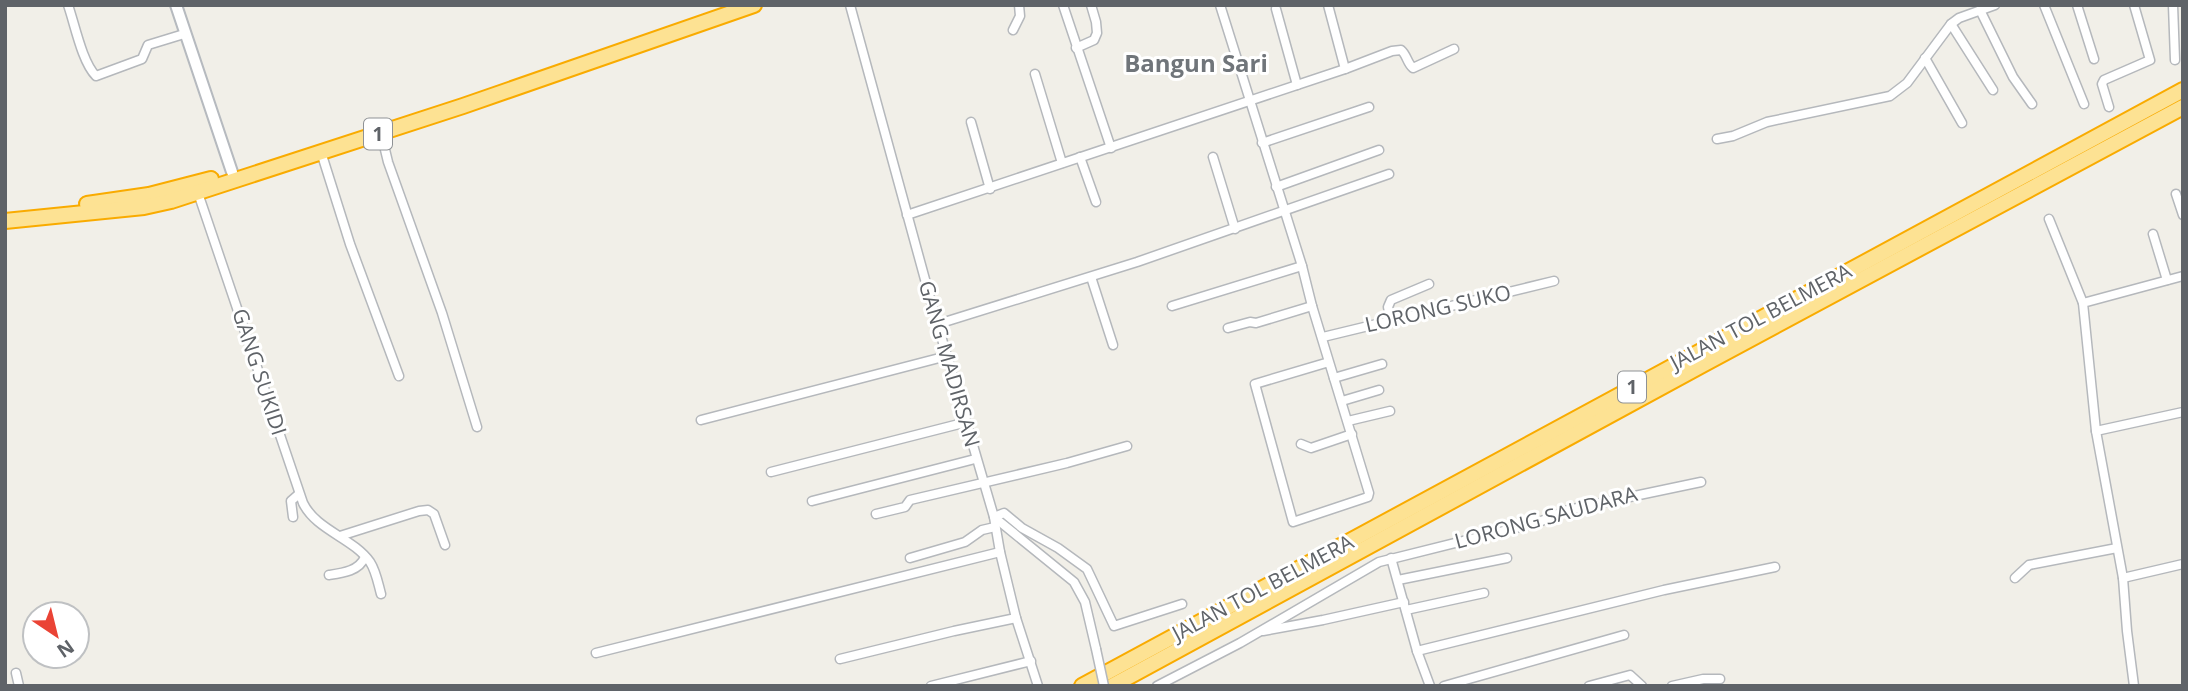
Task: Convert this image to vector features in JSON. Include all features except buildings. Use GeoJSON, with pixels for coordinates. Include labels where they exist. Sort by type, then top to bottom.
{"type":"FeatureCollection","features":[{"type":"Feature","properties":{"kind":"highway","name":"1"},"geometry":{"type":"LineString","coordinates":[[5,211],[73,206],[149,195],[196,184],[468,95],[726,5]]}},
{"type":"Feature","properties":{"kind":"highway","name":"1"},"geometry":{"type":"LineString","coordinates":[[5,221],[144,207],[198,193],[754,5]]}},
{"type":"Feature","properties":{"kind":"highway","name":"JALAN TOL BELMERA"},"geometry":{"type":"LineString","coordinates":[[1082,686],[2183,90]]}},
{"type":"Feature","properties":{"kind":"highway","name":"JALAN TOL BELMERA"},"geometry":{"type":"LineString","coordinates":[[1112,686],[2183,107]]}},
{"type":"Feature","properties":{"kind":"street"},"geometry":{"type":"LineString","coordinates":[[68,5],[84,55],[96,76],[142,59],[148,46],[184,34]]}},
{"type":"Feature","properties":{"kind":"street"},"geometry":{"type":"LineString","coordinates":[[176,5],[232,172]]}},
{"type":"Feature","properties":{"kind":"street","name":"GANG MADIRSAN"},"geometry":{"type":"LineString","coordinates":[[850,5],[967,422],[975,459],[994,517],[1016,618],[1038,686]]}},
{"type":"Feature","properties":{"kind":"street"},"geometry":{"type":"LineString","coordinates":[[1013,30],[1020,16],[1019,5]]}},
{"type":"Feature","properties":{"kind":"street"},"geometry":{"type":"LineString","coordinates":[[1063,5],[1111,148]]}},
{"type":"Feature","properties":{"kind":"street"},"geometry":{"type":"LineString","coordinates":[[1076,48],[1094,40],[1097,33],[1091,5]]}},
{"type":"Feature","properties":{"kind":"street"},"geometry":{"type":"LineString","coordinates":[[1220,5],[1368,484],[1368,497],[1293,522],[1255,384],[1329,362]]}},
{"type":"Feature","properties":{"kind":"street"},"geometry":{"type":"LineString","coordinates":[[1328,5],[1345,69]]}},
{"type":"Feature","properties":{"kind":"street"},"geometry":{"type":"LineString","coordinates":[[1717,139],[1733,136],[1767,122],[1882,99],[1896,93],[1907,83],[1951,23],[1995,5]]}},
{"type":"Feature","properties":{"kind":"street"},"geometry":{"type":"LineString","coordinates":[[2044,5],[2084,104]]}},
{"type":"Feature","properties":{"kind":"street"},"geometry":{"type":"LineString","coordinates":[[2077,5],[2094,59]]}},
{"type":"Feature","properties":{"kind":"street"},"geometry":{"type":"LineString","coordinates":[[2109,107],[2102,84],[2104,80],[2150,60],[2134,5]]}},
{"type":"Feature","properties":{"kind":"street"},"geometry":{"type":"LineString","coordinates":[[2173,5],[2175,60]]}},
{"type":"Feature","properties":{"kind":"street"},"geometry":{"type":"LineString","coordinates":[[1276,9],[1297,85]]}},
{"type":"Feature","properties":{"kind":"street"},"geometry":{"type":"LineString","coordinates":[[1980,10],[2013,77],[2032,104]]}},
{"type":"Feature","properties":{"kind":"street"},"geometry":{"type":"LineString","coordinates":[[1951,23],[1993,90]]}},
{"type":"Feature","properties":{"kind":"street"},"geometry":{"type":"LineString","coordinates":[[907,215],[1392,51],[1404,52],[1413,68],[1454,49]]}},
{"type":"Feature","properties":{"kind":"street"},"geometry":{"type":"LineString","coordinates":[[1925,58],[1962,123]]}},
{"type":"Feature","properties":{"kind":"street"},"geometry":{"type":"LineString","coordinates":[[1035,74],[1062,163]]}},
{"type":"Feature","properties":{"kind":"street"},"geometry":{"type":"LineString","coordinates":[[1262,143],[1369,107]]}},
{"type":"Feature","properties":{"kind":"street"},"geometry":{"type":"LineString","coordinates":[[971,122],[990,189]]}},
{"type":"Feature","properties":{"kind":"street"},"geometry":{"type":"LineString","coordinates":[[381,133],[388,162],[442,313],[477,427]]}},
{"type":"Feature","properties":{"kind":"street"},"geometry":{"type":"LineString","coordinates":[[1276,187],[1379,150]]}},
{"type":"Feature","properties":{"kind":"street"},"geometry":{"type":"LineString","coordinates":[[321,152],[350,244],[398,376]]}},
{"type":"Feature","properties":{"kind":"street"},"geometry":{"type":"LineString","coordinates":[[1080,157],[1096,202]]}},
{"type":"Feature","properties":{"kind":"street"},"geometry":{"type":"LineString","coordinates":[[1213,157],[1235,229]]}},
{"type":"Feature","properties":{"kind":"street"},"geometry":{"type":"LineString","coordinates":[[938,324],[1091,277],[1389,174]]}},
{"type":"Feature","properties":{"kind":"street","name":"GANG SUKIDI"},"geometry":{"type":"LineString","coordinates":[[198,193],[242,316],[299,494],[307,511],[365,557]]}},
{"type":"Feature","properties":{"kind":"street"},"geometry":{"type":"LineString","coordinates":[[2176,194],[2183,215]]}},
{"type":"Feature","properties":{"kind":"street"},"geometry":{"type":"LineString","coordinates":[[2049,219],[2083,303],[2096,431],[2123,578],[2134,686]]}},
{"type":"Feature","properties":{"kind":"street"},"geometry":{"type":"LineString","coordinates":[[2153,234],[2167,280]]}},
{"type":"Feature","properties":{"kind":"street"},"geometry":{"type":"LineString","coordinates":[[1172,306],[1302,266]]}},
{"type":"Feature","properties":{"kind":"street"},"geometry":{"type":"LineString","coordinates":[[2083,303],[2183,276]]}},
{"type":"Feature","properties":{"kind":"street"},"geometry":{"type":"LineString","coordinates":[[1091,277],[1113,345]]}},
{"type":"Feature","properties":{"kind":"street","name":"LORONG SUKO"},"geometry":{"type":"LineString","coordinates":[[1323,337],[1554,281]]}},
{"type":"Feature","properties":{"kind":"street"},"geometry":{"type":"LineString","coordinates":[[1391,320],[1388,307],[1391,300],[1429,284]]}},
{"type":"Feature","properties":{"kind":"street"},"geometry":{"type":"LineString","coordinates":[[1228,328],[1249,322],[1256,323],[1312,306]]}},
{"type":"Feature","properties":{"kind":"street"},"geometry":{"type":"LineString","coordinates":[[701,420],[947,356]]}},
{"type":"Feature","properties":{"kind":"street"},"geometry":{"type":"LineString","coordinates":[[1334,378],[1382,364]]}},
{"type":"Feature","properties":{"kind":"street"},"geometry":{"type":"LineString","coordinates":[[1342,401],[1379,390]]}},
{"type":"Feature","properties":{"kind":"street"},"geometry":{"type":"LineString","coordinates":[[1348,421],[1390,411]]}},
{"type":"Feature","properties":{"kind":"street"},"geometry":{"type":"LineString","coordinates":[[2096,431],[2183,412]]}},
{"type":"Feature","properties":{"kind":"street"},"geometry":{"type":"LineString","coordinates":[[771,472],[967,422]]}},
{"type":"Feature","properties":{"kind":"street"},"geometry":{"type":"LineString","coordinates":[[1301,444],[1311,448],[1352,434]]}},
{"type":"Feature","properties":{"kind":"street"},"geometry":{"type":"LineString","coordinates":[[876,513],[905,507],[910,500],[1127,446]]}},
{"type":"Feature","properties":{"kind":"street"},"geometry":{"type":"LineString","coordinates":[[812,501],[975,459]]}},
{"type":"Feature","properties":{"kind":"street","name":"LORONG SAUDARA"},"geometry":{"type":"LineString","coordinates":[[1259,632],[1379,562],[1539,522],[1568,510],[1700,482]]}},
{"type":"Feature","properties":{"kind":"street"},"geometry":{"type":"LineString","coordinates":[[293,517],[291,501],[299,494]]}},
{"type":"Feature","properties":{"kind":"street"},"geometry":{"type":"LineString","coordinates":[[340,536],[428,510],[434,514],[445,545]]}},
{"type":"Feature","properties":{"kind":"street"},"geometry":{"type":"LineString","coordinates":[[1104,686],[1085,601],[1074,582],[994,517],[1004,513],[1022,528],[1058,548],[1087,569],[1114,626],[1182,604]]}},
{"type":"Feature","properties":{"kind":"street"},"geometry":{"type":"LineString","coordinates":[[910,558],[965,542],[982,530],[995,527]]}},
{"type":"Feature","properties":{"kind":"street"},"geometry":{"type":"LineString","coordinates":[[2015,578],[2029,565],[2117,548]]}},
{"type":"Feature","properties":{"kind":"street"},"geometry":{"type":"LineString","coordinates":[[596,653],[1000,552]]}},
{"type":"Feature","properties":{"kind":"street"},"geometry":{"type":"LineString","coordinates":[[329,575],[357,568],[365,557]]}},
{"type":"Feature","properties":{"kind":"street"},"geometry":{"type":"LineString","coordinates":[[365,557],[377,577],[381,594]]}},
{"type":"Feature","properties":{"kind":"street"},"geometry":{"type":"LineString","coordinates":[[1391,558],[1417,651],[1430,686]]}},
{"type":"Feature","properties":{"kind":"street"},"geometry":{"type":"LineString","coordinates":[[1398,580],[1507,558]]}},
{"type":"Feature","properties":{"kind":"street"},"geometry":{"type":"LineString","coordinates":[[2123,578],[2183,564]]}},
{"type":"Feature","properties":{"kind":"street"},"geometry":{"type":"LineString","coordinates":[[1417,651],[1664,590],[1775,568]]}},
{"type":"Feature","properties":{"kind":"street"},"geometry":{"type":"LineString","coordinates":[[1157,686],[1259,632],[1484,593]]}},
{"type":"Feature","properties":{"kind":"street"},"geometry":{"type":"LineString","coordinates":[[840,659],[1016,618]]}},
{"type":"Feature","properties":{"kind":"street"},"geometry":{"type":"LineString","coordinates":[[1444,686],[1624,635]]}},
{"type":"Feature","properties":{"kind":"street"},"geometry":{"type":"LineString","coordinates":[[931,686],[1031,662]]}},
{"type":"Feature","properties":{"kind":"street"},"geometry":{"type":"LineString","coordinates":[[16,673],[19,686]]}},
{"type":"Feature","properties":{"kind":"street"},"geometry":{"type":"LineString","coordinates":[[1589,686],[1630,675],[1642,686]]}},
{"type":"Feature","properties":{"kind":"street"},"geometry":{"type":"LineString","coordinates":[[1672,686],[1703,679],[1720,679]]}},
{"type":"Feature","properties":{"kind":"district","name":"Bangun Sari"},"geometry":{"type":"Point","coordinates":[1196,64]}}]}
